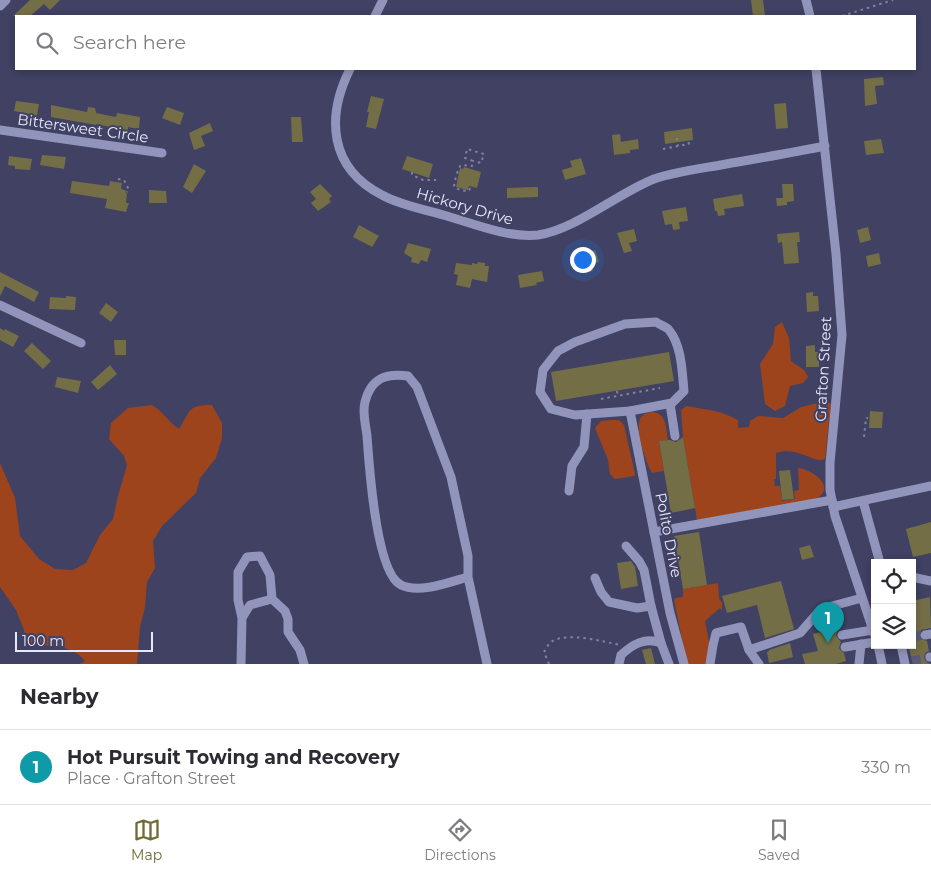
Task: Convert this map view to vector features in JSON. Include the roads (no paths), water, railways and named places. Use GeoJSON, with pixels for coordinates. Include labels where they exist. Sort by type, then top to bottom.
{"type":"FeatureCollection","features":[{"type":"Feature","properties":{"kind":"street"},"geometry":{"type":"LineString","coordinates":[[0,6],[6,0]]}},
{"type":"Feature","properties":{"kind":"street"},"geometry":{"type":"LineString","coordinates":[[376,15],[383,0]]}},
{"type":"Feature","properties":{"kind":"street"},"geometry":{"type":"LineString","coordinates":[[806,0],[810,15]]}},
{"type":"Feature","properties":{"kind":"street","name":"Hickory Drive"},"geometry":{"type":"LineString","coordinates":[[350,70],[337,102],[335,123],[341,152],[357,177],[374,191],[394,200],[517,235],[540,234],[560,228],[641,185],[668,175],[825,146]]}},
{"type":"Feature","properties":{"kind":"street","name":"Grafton Street"},"geometry":{"type":"LineString","coordinates":[[816,70],[836,254],[842,335],[830,463],[832,503],[871,624]]}},
{"type":"Feature","properties":{"kind":"street","name":"Bittersweet Circle"},"geometry":{"type":"LineString","coordinates":[[0,130],[162,153]]}},
{"type":"Feature","properties":{"kind":"street"},"geometry":{"type":"LineString","coordinates":[[0,305],[81,343]]}},
{"type":"Feature","properties":{"kind":"street"},"geometry":{"type":"LineString","coordinates":[[656,322],[669,329],[677,346],[684,391],[670,404],[630,411],[575,415],[551,409],[540,392],[543,370],[558,350],[575,342],[625,324],[656,322]]}},
{"type":"Feature","properties":{"kind":"street"},"geometry":{"type":"LineString","coordinates":[[468,577],[438,586],[415,589],[401,586],[394,580],[389,569],[376,530],[364,403],[372,386],[383,376],[395,374],[408,376],[417,386],[451,476],[468,556],[468,577],[488,664]]}},
{"type":"Feature","properties":{"kind":"street"},"geometry":{"type":"LineString","coordinates":[[670,404],[675,436]]}},
{"type":"Feature","properties":{"kind":"street","name":"Polito Drive"},"geometry":{"type":"LineString","coordinates":[[630,411],[670,613],[684,664]]}},
{"type":"Feature","properties":{"kind":"street"},"geometry":{"type":"LineString","coordinates":[[569,491],[572,466],[584,447],[587,414]]}},
{"type":"Feature","properties":{"kind":"street"},"geometry":{"type":"LineString","coordinates":[[654,532],[832,503],[862,501],[931,486]]}},
{"type":"Feature","properties":{"kind":"street"},"geometry":{"type":"LineString","coordinates":[[862,501],[879,559]]}},
{"type":"Feature","properties":{"kind":"street"},"geometry":{"type":"LineString","coordinates":[[626,546],[644,570],[651,606],[669,664]]}},
{"type":"Feature","properties":{"kind":"street"},"geometry":{"type":"LineString","coordinates":[[241,664],[242,618],[238,600],[238,572],[247,557],[260,556],[270,575],[272,599],[285,611],[288,619],[288,632],[300,650],[304,664]]}},
{"type":"Feature","properties":{"kind":"street"},"geometry":{"type":"LineString","coordinates":[[595,578],[601,592],[609,602],[637,608],[651,606]]}},
{"type":"Feature","properties":{"kind":"street"},"geometry":{"type":"LineString","coordinates":[[916,578],[931,581]]}},
{"type":"Feature","properties":{"kind":"street"},"geometry":{"type":"LineString","coordinates":[[749,650],[800,633],[821,609],[862,598]]}},
{"type":"Feature","properties":{"kind":"street"},"geometry":{"type":"LineString","coordinates":[[242,618],[250,604],[272,599]]}},
{"type":"Feature","properties":{"kind":"street"},"geometry":{"type":"LineString","coordinates":[[710,664],[716,633],[741,627],[749,650],[759,664]]}},
{"type":"Feature","properties":{"kind":"street"},"geometry":{"type":"LineString","coordinates":[[842,635],[871,633]]}},
{"type":"Feature","properties":{"kind":"street"},"geometry":{"type":"LineString","coordinates":[[619,664],[620,655],[631,646],[652,640],[661,643]]}},
{"type":"Feature","properties":{"kind":"street"},"geometry":{"type":"LineString","coordinates":[[845,647],[871,643]]}},
{"type":"Feature","properties":{"kind":"street"},"geometry":{"type":"LineString","coordinates":[[859,664],[861,644]]}},
{"type":"Feature","properties":{"kind":"street"},"geometry":{"type":"LineString","coordinates":[[879,649],[882,664]]}},
{"type":"Feature","properties":{"kind":"street"},"geometry":{"type":"LineString","coordinates":[[902,649],[907,663]]}},
{"type":"Feature","properties":{"kind":"tunnel"},"geometry":{"type":"LineString","coordinates":[[916,636],[925,635]]}},
{"type":"Feature","properties":{"kind":"tunnel"},"geometry":{"type":"LineString","coordinates":[[912,661],[930,657]]}},
{"type":"Feature","properties":{"kind":"place","name":"Hot Pursuit Towing and Recovery"},"geometry":{"type":"Point","coordinates":[828,643]}}]}
